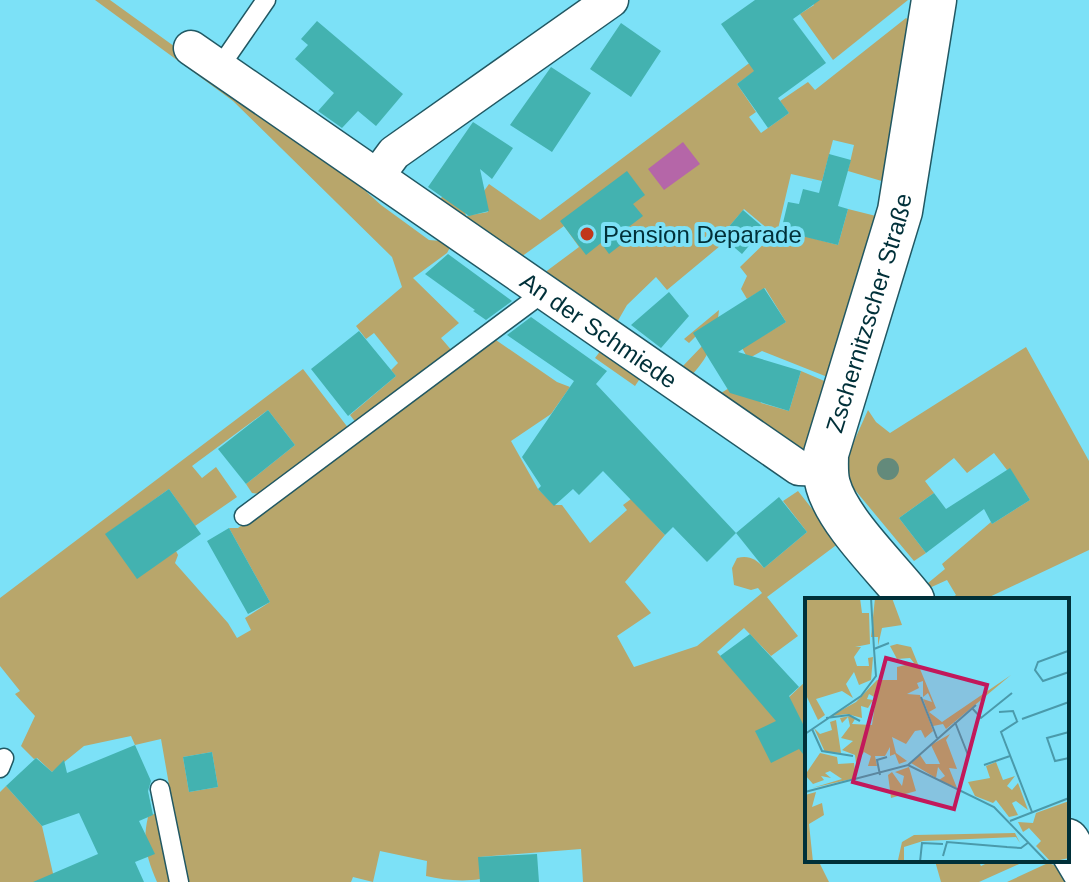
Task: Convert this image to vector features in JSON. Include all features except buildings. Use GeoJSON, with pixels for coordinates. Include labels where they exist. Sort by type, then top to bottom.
{"type":"FeatureCollection","features":[{"type":"Feature","properties":{"kind":"street"},"geometry":{"type":"LineString","coordinates":[[377,176],[394,153],[611,0]]}},
{"type":"Feature","properties":{"kind":"street","name":"Zschernitzscher Straße"},"geometry":{"type":"LineString","coordinates":[[825,469],[826,454],[900,211],[934,0]]}},
{"type":"Feature","properties":{"kind":"street","name":"An der Schmiede"},"geometry":{"type":"LineString","coordinates":[[191,48],[799,468],[825,469]]}},
{"type":"Feature","properties":{"kind":"street"},"geometry":{"type":"LineString","coordinates":[[825,469],[828,486],[839,510],[910,598]]}},
{"type":"Feature","properties":{"kind":"street"},"geometry":{"type":"LineString","coordinates":[[1069,844],[1089,878]]}},
{"type":"Feature","properties":{"kind":"lane"},"geometry":{"type":"LineString","coordinates":[[219,68],[266,0]]}},
{"type":"Feature","properties":{"kind":"lane"},"geometry":{"type":"LineString","coordinates":[[244,516],[544,292]]}},
{"type":"Feature","properties":{"kind":"lane"},"geometry":{"type":"LineString","coordinates":[[160,789],[179,882]]}},
{"type":"Feature","properties":{"kind":"shaded area"},"geometry":{"type":"Polygon","coordinates":[[[95,0],[110,0],[329,158],[381,205],[429,240],[453,242],[447,253],[413,278],[459,323],[441,338],[453,352],[357,424],[350,415],[396,376],[391,370],[398,363],[374,333],[366,339],[356,326],[402,287],[392,257],[233,101],[95,0]]]}},
{"type":"Feature","properties":{"kind":"shaded area"},"geometry":{"type":"Polygon","coordinates":[[[811,0],[908,0],[833,60],[800,14],[814,5],[811,0]]]}},
{"type":"Feature","properties":{"kind":"shaded area"},"geometry":{"type":"Polygon","coordinates":[[[906,18],[909,20],[885,182],[848,171],[854,145],[833,140],[822,181],[791,174],[778,229],[838,245],[848,209],[876,216],[830,378],[762,351],[719,375],[746,355],[742,348],[786,322],[765,288],[747,299],[741,289],[747,276],[740,267],[774,234],[744,209],[721,236],[726,241],[667,290],[656,277],[627,305],[616,324],[544,273],[579,247],[564,226],[521,257],[439,201],[447,190],[462,200],[466,216],[488,212],[484,191],[489,184],[540,220],[756,58],[762,66],[737,84],[756,112],[749,117],[761,133],[789,113],[780,101],[808,82],[815,90],[906,18]]]}},
{"type":"Feature","properties":{"kind":"shaded area"},"geometry":{"type":"Polygon","coordinates":[[[683,142],[700,164],[664,190],[648,169],[683,142]]]}},
{"type":"Feature","properties":{"kind":"shaded area"},"geometry":{"type":"Polygon","coordinates":[[[719,310],[712,345],[692,375],[681,368],[705,343],[698,334],[689,343],[684,339],[719,310]]]}},
{"type":"Feature","properties":{"kind":"shaded area"},"geometry":{"type":"Polygon","coordinates":[[[493,338],[557,382],[570,387],[551,414],[511,441],[538,489],[554,505],[562,505],[590,543],[627,510],[623,505],[631,499],[665,535],[625,582],[651,613],[617,636],[634,667],[697,646],[762,593],[758,588],[751,590],[734,585],[732,568],[737,558],[749,557],[764,568],[807,532],[783,501],[798,491],[839,543],[767,597],[798,636],[771,656],[744,628],[717,652],[751,690],[786,700],[805,682],[805,862],[819,862],[829,882],[583,882],[581,849],[479,857],[480,879],[473,880],[426,876],[427,861],[380,851],[373,882],[353,877],[351,882],[186,882],[161,739],[135,745],[131,736],[84,746],[52,772],[21,746],[35,716],[15,694],[20,691],[0,666],[0,598],[303,369],[349,429],[260,494],[252,493],[246,484],[295,445],[268,410],[192,466],[202,478],[216,467],[237,497],[195,526],[169,489],[106,534],[137,578],[176,551],[175,563],[228,623],[237,638],[251,630],[245,618],[270,602],[229,528],[238,528],[493,338]],[[212,752],[183,757],[189,792],[218,787],[212,752]]]}},
{"type":"Feature","properties":{"kind":"shaded area"},"geometry":{"type":"Polygon","coordinates":[[[604,346],[643,374],[635,386],[595,358],[604,346]]]}},
{"type":"Feature","properties":{"kind":"shaded area"},"geometry":{"type":"Polygon","coordinates":[[[1026,347],[1089,461],[1089,550],[987,598],[951,598],[956,595],[947,580],[925,590],[922,588],[945,569],[942,564],[991,522],[1030,500],[1010,469],[1007,470],[994,453],[967,473],[954,458],[925,481],[934,493],[899,518],[926,553],[914,561],[850,484],[846,459],[868,410],[876,422],[890,433],[1026,347]]]}},
{"type":"Feature","properties":{"kind":"shaded area"},"geometry":{"type":"Polygon","coordinates":[[[801,371],[829,383],[805,449],[798,448],[721,393],[749,376],[761,403],[789,411],[801,371]]]}},
{"type":"Feature","properties":{"kind":"shaded area"},"geometry":{"type":"Polygon","coordinates":[[[6,786],[42,826],[55,882],[0,882],[0,792],[6,786]]]}},
{"type":"Feature","properties":{"kind":"shaded area"},"geometry":{"type":"Polygon","coordinates":[[[151,799],[157,801],[173,882],[157,882],[148,858],[146,826],[148,817],[156,813],[151,799]]]}},
{"type":"Feature","properties":{"kind":"shaded area"},"geometry":{"type":"Polygon","coordinates":[[[935,862],[979,862],[981,866],[989,862],[1024,862],[979,882],[941,882],[935,862]]]}},
{"type":"Feature","properties":{"kind":"shaded area"},"geometry":{"type":"Polygon","coordinates":[[[1048,863],[1057,866],[1067,882],[1007,882],[1048,863]]]}},
{"type":"Feature","properties":{"kind":"place","name":"Pension Deparade"},"geometry":{"type":"Point","coordinates":[587,234]}}]}
